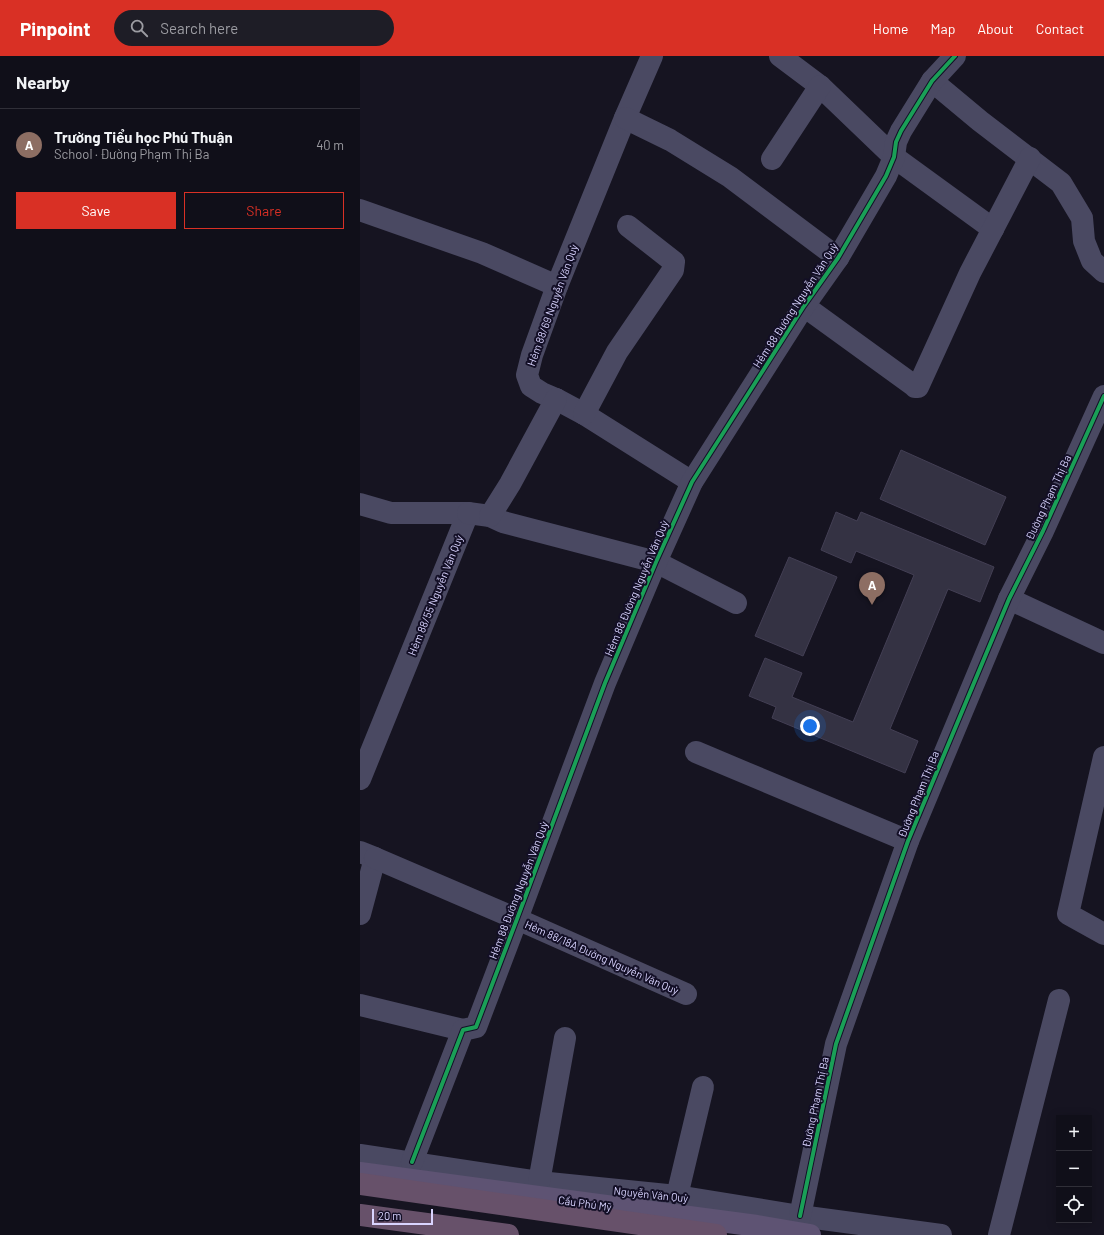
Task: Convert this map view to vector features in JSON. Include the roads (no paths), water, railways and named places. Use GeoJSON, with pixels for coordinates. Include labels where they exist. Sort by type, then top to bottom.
{"type":"FeatureCollection","features":[{"type":"Feature","properties":{"kind":"highway","name":"Cầu Phú Mỹ"},"geometry":{"type":"LineString","coordinates":[[360,1184],[716,1235]]}},
{"type":"Feature","properties":{"kind":"highway"},"geometry":{"type":"LineString","coordinates":[[360,1215],[508,1235]]}},
{"type":"Feature","properties":{"kind":"main road","name":"Cầu Phú Mỹ"},"geometry":{"type":"LineString","coordinates":[[360,1173],[757,1226],[810,1235]]}},
{"type":"Feature","properties":{"kind":"main road"},"geometry":{"type":"LineString","coordinates":[[360,1224],[437,1235]]}},
{"type":"Feature","properties":{"kind":"street","name":"Hẻm 88/69 Nguyễn Văn Quỳ"},"geometry":{"type":"LineString","coordinates":[[652,56],[625,118],[557,286],[532,355],[527,375],[531,386],[584,414],[692,482]]}},
{"type":"Feature","properties":{"kind":"street"},"geometry":{"type":"LineString","coordinates":[[780,56],[820,86],[894,157],[993,229]]}},
{"type":"Feature","properties":{"kind":"street","name":"Hẻm 88 Đường Nguyễn Văn Quỳ"},"geometry":{"type":"LineString","coordinates":[[463,1030],[476,1026],[605,683],[656,562],[692,482],[804,306],[838,258],[886,176],[894,157],[896,142],[901,131],[932,81],[955,56]]}},
{"type":"Feature","properties":{"kind":"street"},"geometry":{"type":"LineString","coordinates":[[932,81],[1061,183],[1082,218],[1084,241],[1092,261],[1104,272]]}},
{"type":"Feature","properties":{"kind":"street"},"geometry":{"type":"LineString","coordinates":[[772,159],[820,86]]}},
{"type":"Feature","properties":{"kind":"street"},"geometry":{"type":"LineString","coordinates":[[625,118],[670,140],[730,177],[838,258]]}},
{"type":"Feature","properties":{"kind":"street"},"geometry":{"type":"LineString","coordinates":[[804,306],[915,387],[918,387],[970,273],[1030,158]]}},
{"type":"Feature","properties":{"kind":"street"},"geometry":{"type":"LineString","coordinates":[[361,211],[482,253],[557,286]]}},
{"type":"Feature","properties":{"kind":"street"},"geometry":{"type":"LineString","coordinates":[[584,414],[622,344],[673,270],[674,262],[628,226]]}},
{"type":"Feature","properties":{"kind":"street","name":"Đường Phạm Thị Ba"},"geometry":{"type":"LineString","coordinates":[[800,1216],[836,1044],[908,841],[1009,599],[1043,531],[1104,396]]}},
{"type":"Feature","properties":{"kind":"street"},"geometry":{"type":"LineString","coordinates":[[490,516],[510,484],[556,399]]}},
{"type":"Feature","properties":{"kind":"street"},"geometry":{"type":"LineString","coordinates":[[360,504],[391,513],[468,513],[490,516],[503,522],[656,562],[736,603]]}},
{"type":"Feature","properties":{"kind":"street","name":"Hẻm 88/55 Nguyễn Văn Quý"},"geometry":{"type":"LineString","coordinates":[[360,779],[468,513]]}},
{"type":"Feature","properties":{"kind":"street"},"geometry":{"type":"LineString","coordinates":[[1009,599],[1104,643]]}},
{"type":"Feature","properties":{"kind":"street"},"geometry":{"type":"LineString","coordinates":[[696,752],[908,841]]}},
{"type":"Feature","properties":{"kind":"street"},"geometry":{"type":"LineString","coordinates":[[1104,757],[1068,914],[1104,934]]}},
{"type":"Feature","properties":{"kind":"street"},"geometry":{"type":"LineString","coordinates":[[360,914],[368,855]]}},
{"type":"Feature","properties":{"kind":"street","name":"Hẻm 88/18A Đường Nguyễn Văn Quỳ"},"geometry":{"type":"LineString","coordinates":[[368,855],[686,994]]}},
{"type":"Feature","properties":{"kind":"street"},"geometry":{"type":"LineString","coordinates":[[999,1235],[1059,1000]]}},
{"type":"Feature","properties":{"kind":"street"},"geometry":{"type":"LineString","coordinates":[[360,1006],[463,1030],[412,1162]]}},
{"type":"Feature","properties":{"kind":"street"},"geometry":{"type":"LineString","coordinates":[[539,1182],[565,1038]]}},
{"type":"Feature","properties":{"kind":"street"},"geometry":{"type":"LineString","coordinates":[[677,1196],[703,1087]]}},
{"type":"Feature","properties":{"kind":"street","name":"Nguyễn Văn Quỳ"},"geometry":{"type":"LineString","coordinates":[[360,1155],[539,1182],[677,1196],[800,1216],[941,1235]]}},
{"type":"Feature","properties":{"kind":"place","name":"Trường Tiểu học Phú Thuận"},"geometry":{"type":"Point","coordinates":[872,605]}}]}
